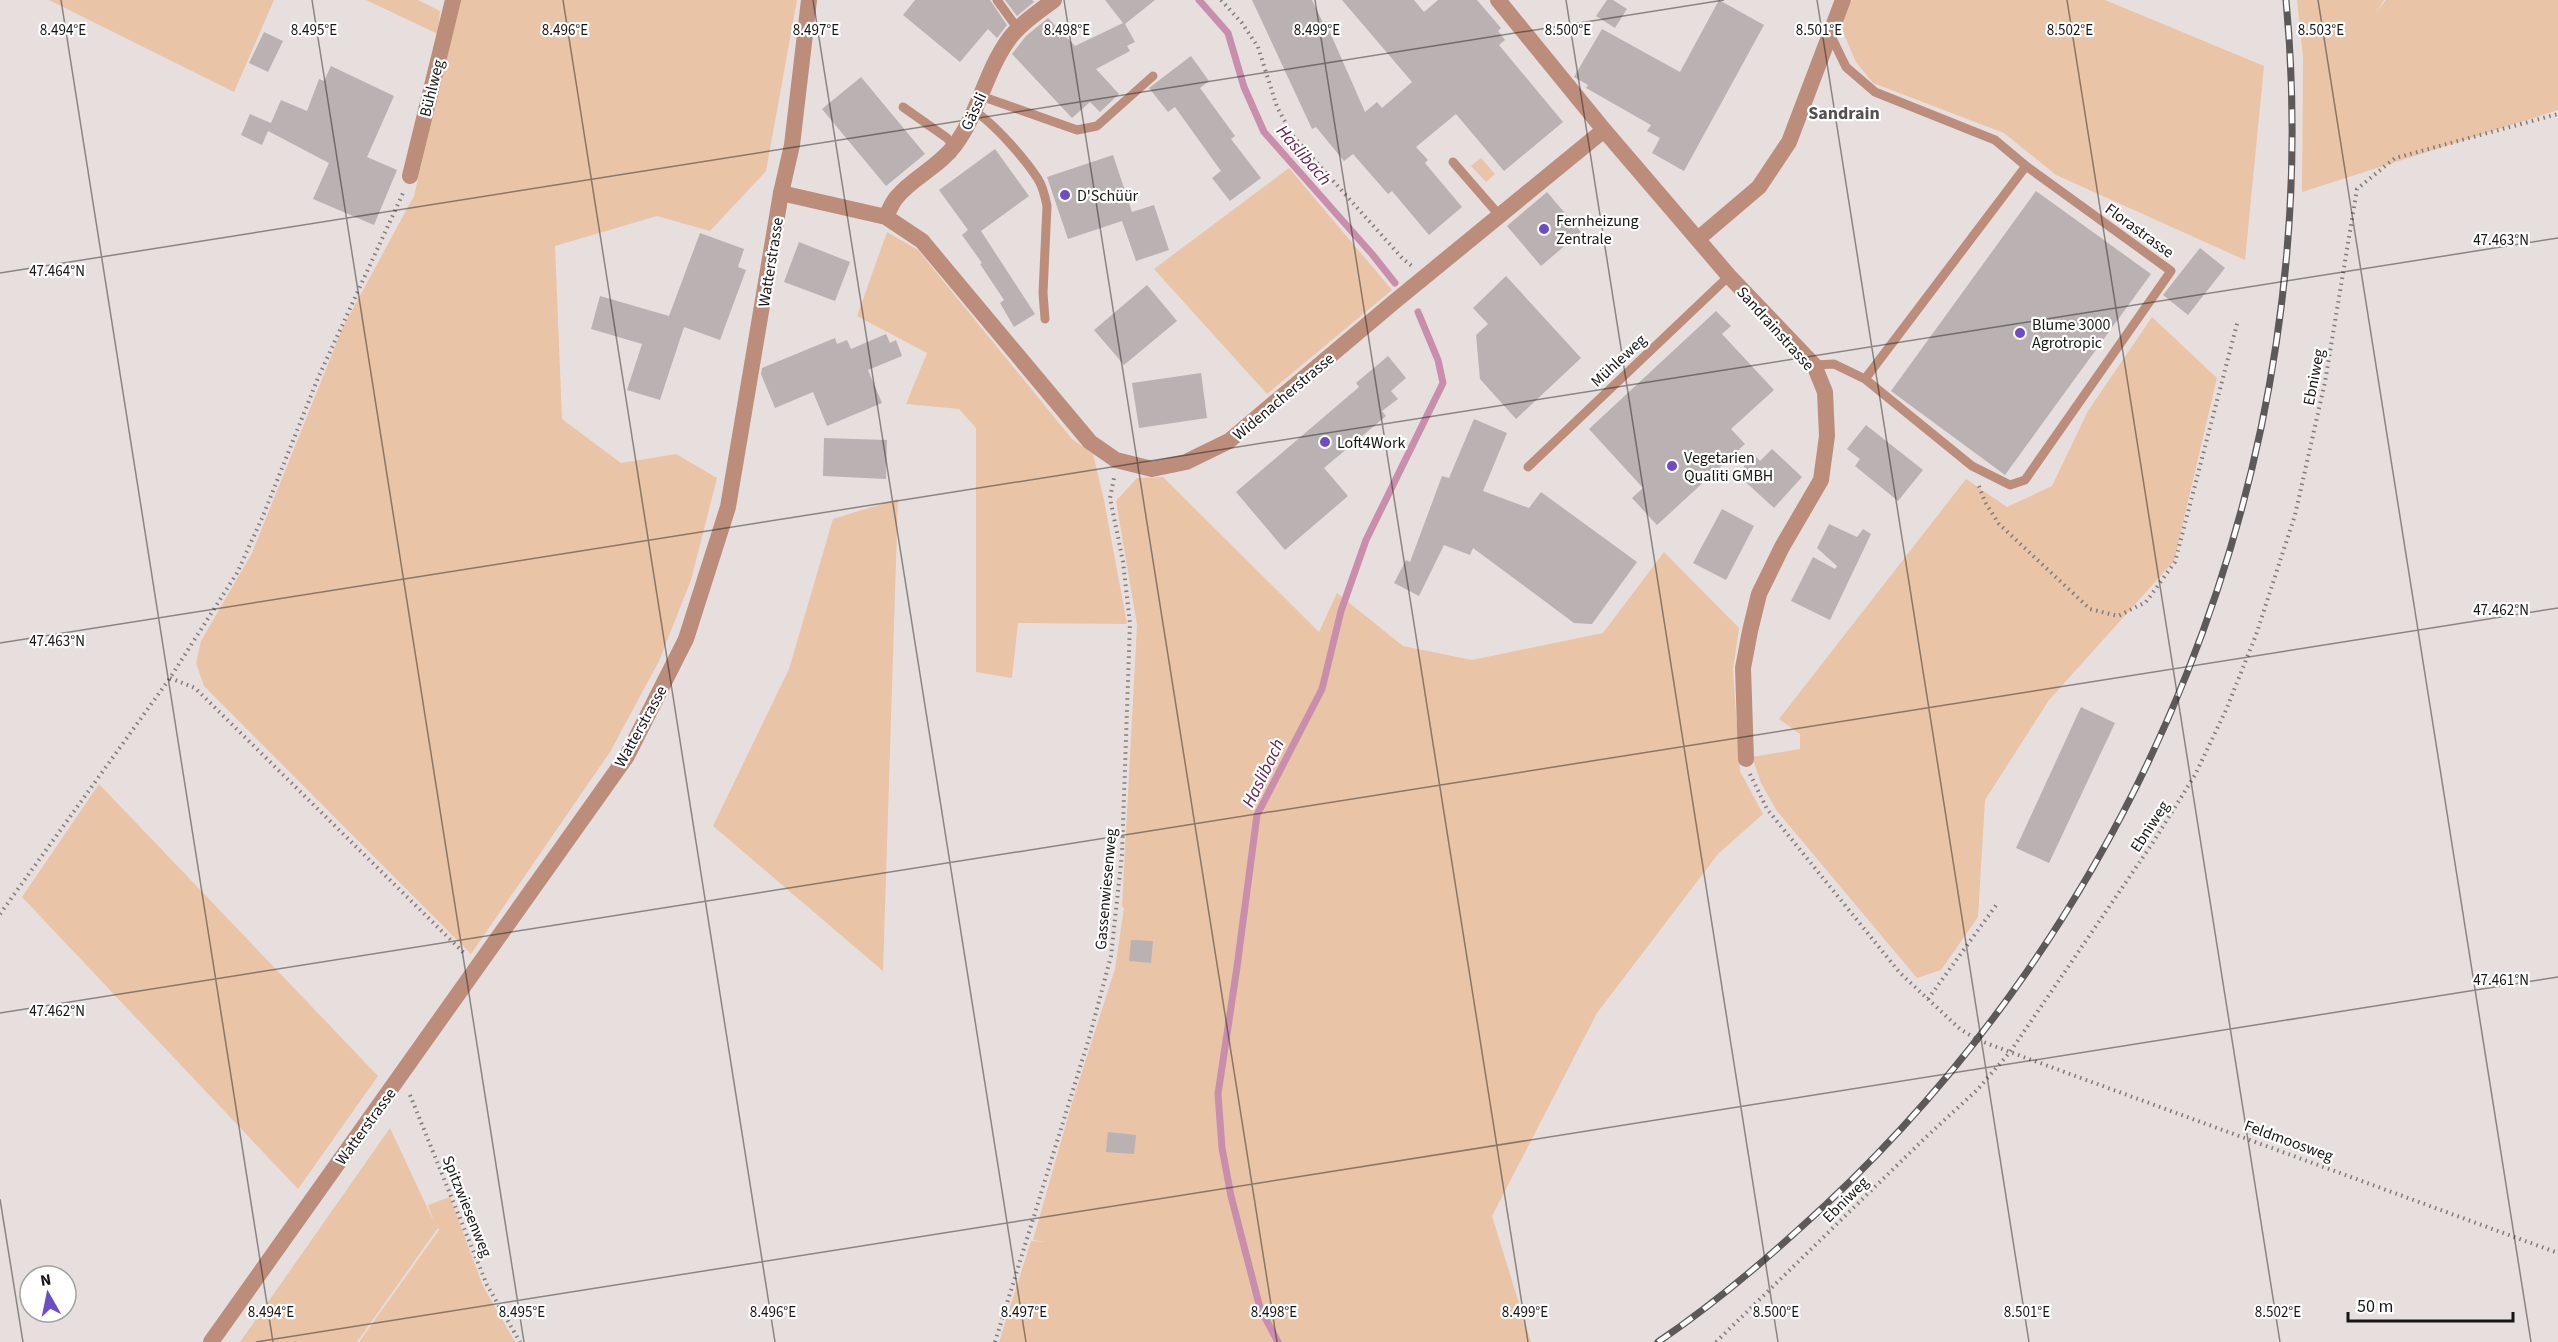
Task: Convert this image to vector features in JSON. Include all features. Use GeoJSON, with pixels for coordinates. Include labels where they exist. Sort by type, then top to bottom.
{"type":"FeatureCollection","features":[{"type":"Feature","properties":{"kind":"street","name":"Bühlweg"},"geometry":{"type":"LineString","coordinates":[[410,176],[453,0]]}},
{"type":"Feature","properties":{"kind":"street","name":"Watterstrasse"},"geometry":{"type":"LineString","coordinates":[[211,1342],[627,756],[686,639],[728,507],[781,193],[792,145],[809,0]]}},
{"type":"Feature","properties":{"kind":"street","name":"Gässli"},"geometry":{"type":"LineString","coordinates":[[886,217],[896,197],[927,173],[954,147],[977,103],[993,65],[1018,29],[1053,0]]}},
{"type":"Feature","properties":{"kind":"street","name":"Sandrainstrasse"},"geometry":{"type":"LineString","coordinates":[[1498,0],[1604,130],[1699,238],[1729,276],[1814,365],[1825,392],[1827,436],[1821,480],[1782,547],[1760,594],[1743,668],[1746,759]]}},
{"type":"Feature","properties":{"kind":"street"},"geometry":{"type":"LineString","coordinates":[[1699,238],[1759,187],[1789,142],[1843,0]]}},
{"type":"Feature","properties":{"kind":"street","name":"Widenacherstrasse"},"geometry":{"type":"LineString","coordinates":[[781,193],[886,217],[922,241],[1090,442],[1116,460],[1152,469],[1186,462],[1229,441],[1604,130]]}},
{"type":"Feature","properties":{"kind":"lane"},"geometry":{"type":"LineString","coordinates":[[997,0],[1018,29]]}},
{"type":"Feature","properties":{"kind":"lane","name":"Florastrasse"},"geometry":{"type":"LineString","coordinates":[[1814,365],[1834,363],[1865,379],[1972,466],[2010,485],[2025,480],[2170,271],[2026,166],[1995,140],[1875,92],[1846,67],[1830,34]]}},
{"type":"Feature","properties":{"kind":"lane"},"geometry":{"type":"LineString","coordinates":[[977,103],[1077,130],[1087,129],[1097,126],[1153,76]]}},
{"type":"Feature","properties":{"kind":"lane"},"geometry":{"type":"LineString","coordinates":[[977,103],[987,119],[1038,179],[1044,192],[1047,206],[1043,293],[1046,319]]}},
{"type":"Feature","properties":{"kind":"lane"},"geometry":{"type":"LineString","coordinates":[[903,107],[947,138],[954,147]]}},
{"type":"Feature","properties":{"kind":"lane"},"geometry":{"type":"LineString","coordinates":[[1454,162],[1500,216]]}},
{"type":"Feature","properties":{"kind":"lane"},"geometry":{"type":"LineString","coordinates":[[1865,379],[2026,166]]}},
{"type":"Feature","properties":{"kind":"lane","name":"Mühleweg"},"geometry":{"type":"LineString","coordinates":[[1528,467],[1729,276]]}},
{"type":"Feature","properties":{"kind":"path"},"geometry":{"type":"LineString","coordinates":[[1221,0],[1242,23],[1258,47],[1276,107],[1293,136],[1406,262],[1427,275]]}},
{"type":"Feature","properties":{"kind":"path","name":"Ebniweg"},"geometry":{"type":"LineString","coordinates":[[1716,1342],[1977,1090],[2010,1052],[2152,844],[2195,775],[2226,710],[2256,635],[2295,515],[2325,382],[2357,189],[2395,158],[2558,114]]}},
{"type":"Feature","properties":{"kind":"path"},"geometry":{"type":"LineString","coordinates":[[0,914],[170,678],[237,573],[263,516],[318,378],[410,176]]}},
{"type":"Feature","properties":{"kind":"path"},"geometry":{"type":"LineString","coordinates":[[1972,466],[1985,502],[1999,524],[2090,609],[2118,616],[2146,602],[2175,562],[2238,320]]}},
{"type":"Feature","properties":{"kind":"path","name":"Gassenwiesenweg"},"geometry":{"type":"LineString","coordinates":[[995,1342],[1090,1035],[1112,956],[1122,854],[1130,623],[1123,562],[1110,498],[1116,460]]}},
{"type":"Feature","properties":{"kind":"path"},"geometry":{"type":"LineString","coordinates":[[170,678],[195,688],[478,966]]}},
{"type":"Feature","properties":{"kind":"path","name":"Feldmoosweg"},"geometry":{"type":"LineString","coordinates":[[1746,759],[1751,778],[1767,809],[1900,973],[1960,1029],[1978,1040],[2558,1253]]}},
{"type":"Feature","properties":{"kind":"path"},"geometry":{"type":"LineString","coordinates":[[1928,999],[1997,904]]}},
{"type":"Feature","properties":{"kind":"path","name":"Spitzwiesenweg"},"geometry":{"type":"LineString","coordinates":[[402,1075],[488,1285],[520,1342]]}},
{"type":"Feature","properties":{"kind":"shaded area"},"geometry":{"type":"Polygon","coordinates":[[[49,0],[274,0],[234,92],[49,0]]]}},
{"type":"Feature","properties":{"kind":"shaded area"},"geometry":{"type":"Polygon","coordinates":[[[366,0],[418,0],[440,11],[438,34],[366,0]]]}},
{"type":"Feature","properties":{"kind":"shaded area"},"geometry":{"type":"Polygon","coordinates":[[[459,0],[797,0],[766,171],[710,231],[657,216],[555,246],[562,419],[621,463],[676,454],[717,478],[691,580],[659,661],[610,752],[471,954],[204,686],[196,663],[201,641],[252,553],[343,327],[414,196],[459,0]]]}},
{"type":"Feature","properties":{"kind":"shaded area"},"geometry":{"type":"Polygon","coordinates":[[[1852,0],[2105,0],[2264,66],[2245,260],[2056,175],[2004,133],[1873,83],[1856,62],[1841,27],[1852,0]]]}},
{"type":"Feature","properties":{"kind":"shaded area"},"geometry":{"type":"Polygon","coordinates":[[[2297,0],[2384,0],[2377,11],[2386,0],[2558,0],[2558,110],[2302,192],[2303,57],[2297,0]]]}},
{"type":"Feature","properties":{"kind":"shaded area"},"geometry":{"type":"Polygon","coordinates":[[[1481,158],[1495,174],[1486,182],[1471,166],[1481,158]]]}},
{"type":"Feature","properties":{"kind":"shaded area"},"geometry":{"type":"Polygon","coordinates":[[[1289,168],[1392,290],[1267,394],[1154,269],[1289,168]]]}},
{"type":"Feature","properties":{"kind":"shaded area"},"geometry":{"type":"Polygon","coordinates":[[[887,232],[918,250],[1072,439],[1093,454],[1127,624],[1018,623],[1012,678],[976,672],[976,428],[959,409],[906,404],[927,353],[857,316],[887,232]]]}},
{"type":"Feature","properties":{"kind":"shaded area"},"geometry":{"type":"Polygon","coordinates":[[[2152,317],[2217,378],[2174,561],[2049,700],[1985,800],[1978,917],[1941,970],[1917,978],[1777,811],[1761,783],[1752,757],[1800,749],[1800,734],[1779,719],[1966,479],[2007,507],[2052,486],[2088,411],[2152,317]]]}},
{"type":"Feature","properties":{"kind":"shaded area"},"geometry":{"type":"Polygon","coordinates":[[[1163,477],[1319,632],[1337,593],[1403,646],[1472,660],[1603,633],[1664,552],[1739,628],[1733,670],[1740,771],[1763,814],[1718,854],[1597,1013],[1492,1216],[1531,1342],[999,1342],[1031,1241],[1046,1242],[1033,1240],[1072,1103],[1115,969],[1124,908],[1122,907],[1137,625],[1116,501],[1137,478],[1163,477]]]}},
{"type":"Feature","properties":{"kind":"shaded area"},"geometry":{"type":"Polygon","coordinates":[[[898,499],[883,971],[713,826],[789,669],[833,519],[898,499]]]}},
{"type":"Feature","properties":{"kind":"shaded area"},"geometry":{"type":"Polygon","coordinates":[[[99,784],[378,1076],[298,1189],[22,897],[99,784]]]}},
{"type":"Feature","properties":{"kind":"shaded area"},"geometry":{"type":"Polygon","coordinates":[[[390,1128],[434,1222],[428,1205],[450,1197],[483,1286],[515,1342],[359,1342],[439,1230],[438,1228],[357,1342],[240,1342],[390,1128]]]}},
{"type":"Feature","properties":{"kind":"building"},"geometry":{"type":"Polygon","coordinates":[[[915,0],[990,0],[1007,25],[997,38],[988,29],[960,62],[903,15],[915,0]]]}},
{"type":"Feature","properties":{"kind":"building"},"geometry":{"type":"Polygon","coordinates":[[[1005,0],[1032,0],[1034,2],[1017,16],[1005,0]]]}},
{"type":"Feature","properties":{"kind":"building"},"geometry":{"type":"Polygon","coordinates":[[[1105,0],[1155,0],[1125,24],[1135,42],[1127,46],[1130,51],[1096,69],[1119,94],[1100,112],[1090,102],[1072,118],[1012,54],[1026,36],[1048,18],[1075,46],[1123,23],[1105,0]]]}},
{"type":"Feature","properties":{"kind":"building"},"geometry":{"type":"Polygon","coordinates":[[[1252,0],[1312,0],[1323,23],[1325,21],[1365,112],[1377,102],[1382,108],[1412,82],[1342,0],[1414,0],[1424,12],[1438,0],[1477,0],[1501,28],[1498,31],[1505,40],[1499,45],[1563,122],[1504,171],[1456,114],[1416,147],[1428,160],[1425,163],[1462,207],[1429,235],[1392,191],[1388,194],[1353,154],[1344,161],[1316,127],[1312,129],[1252,0]]]}},
{"type":"Feature","properties":{"kind":"building"},"geometry":{"type":"Polygon","coordinates":[[[1607,0],[1613,0],[1627,9],[1615,28],[1596,16],[1607,0]]]}},
{"type":"Feature","properties":{"kind":"building"},"geometry":{"type":"Polygon","coordinates":[[[1719,0],[1764,25],[1684,171],[1652,153],[1660,138],[1647,131],[1651,125],[1586,88],[1588,85],[1574,77],[1602,29],[1680,72],[1719,0]]]}},
{"type":"Feature","properties":{"kind":"building"},"geometry":{"type":"Polygon","coordinates":[[[264,32],[283,41],[268,72],[249,63],[264,32]]]}},
{"type":"Feature","properties":{"kind":"building"},"geometry":{"type":"Polygon","coordinates":[[[1191,56],[1209,81],[1200,88],[1235,136],[1231,139],[1261,178],[1230,201],[1212,178],[1221,171],[1175,107],[1168,112],[1149,88],[1191,56]]]}},
{"type":"Feature","properties":{"kind":"building"},"geometry":{"type":"Polygon","coordinates":[[[331,66],[394,96],[367,157],[397,170],[374,225],[313,199],[329,163],[268,131],[262,145],[241,135],[250,114],[271,123],[281,100],[307,111],[319,79],[324,81],[331,66]]]}},
{"type":"Feature","properties":{"kind":"building"},"geometry":{"type":"Polygon","coordinates":[[[861,77],[925,154],[886,186],[822,109],[861,77]]]}},
{"type":"Feature","properties":{"kind":"building"},"geometry":{"type":"Polygon","coordinates":[[[995,149],[1029,196],[981,231],[1035,314],[1014,327],[1000,303],[1004,300],[962,235],[968,230],[939,190],[995,149]]]}},
{"type":"Feature","properties":{"kind":"building"},"geometry":{"type":"Polygon","coordinates":[[[1113,155],[1132,212],[1154,205],[1169,250],[1136,261],[1122,221],[1068,239],[1047,177],[1113,155]]]}},
{"type":"Feature","properties":{"kind":"building","name":"Blume 3000 Agrotropic"},"geometry":{"type":"Polygon","coordinates":[[[2036,191],[2151,274],[2005,475],[1891,391],[2036,191]]]}},
{"type":"Feature","properties":{"kind":"building","name":"Fernheizung Zentrale"},"geometry":{"type":"Polygon","coordinates":[[[1547,192],[1581,232],[1541,266],[1507,226],[1547,192]]]}},
{"type":"Feature","properties":{"kind":"building"},"geometry":{"type":"Polygon","coordinates":[[[700,233],[744,249],[738,267],[746,270],[720,340],[684,327],[660,400],[627,390],[642,344],[591,329],[600,296],[669,316],[700,233]]]}},
{"type":"Feature","properties":{"kind":"building"},"geometry":{"type":"Polygon","coordinates":[[[799,242],[850,262],[835,301],[784,282],[799,242]]]}},
{"type":"Feature","properties":{"kind":"building"},"geometry":{"type":"Polygon","coordinates":[[[2200,248],[2225,268],[2188,315],[2163,295],[2200,248]]]}},
{"type":"Feature","properties":{"kind":"building"},"geometry":{"type":"Polygon","coordinates":[[[1506,276],[1581,358],[1516,419],[1480,379],[1476,335],[1488,324],[1473,308],[1506,276]]]}},
{"type":"Feature","properties":{"kind":"building"},"geometry":{"type":"Polygon","coordinates":[[[1147,285],[1177,321],[1124,365],[1094,330],[1147,285]]]}},
{"type":"Feature","properties":{"kind":"building","name":"Vegetarien Qualiti GMBH"},"geometry":{"type":"Polygon","coordinates":[[[1716,311],[1731,326],[1722,334],[1774,390],[1731,429],[1745,444],[1657,525],[1632,498],[1643,488],[1589,429],[1716,311]]]}},
{"type":"Feature","properties":{"kind":"building"},"geometry":{"type":"Polygon","coordinates":[[[886,334],[890,343],[896,340],[902,356],[868,370],[882,403],[827,426],[813,392],[775,408],[761,374],[762,368],[835,338],[837,344],[847,340],[851,349],[886,334]]]}},
{"type":"Feature","properties":{"kind":"building","name":"Loft4Work"},"geometry":{"type":"Polygon","coordinates":[[[1388,356],[1406,378],[1391,391],[1398,399],[1382,411],[1386,416],[1324,468],[1348,496],[1285,550],[1236,492],[1359,387],[1356,383],[1388,356]]]}},
{"type":"Feature","properties":{"kind":"building"},"geometry":{"type":"Polygon","coordinates":[[[1201,373],[1207,418],[1139,428],[1132,383],[1201,373]]]}},
{"type":"Feature","properties":{"kind":"building"},"geometry":{"type":"Polygon","coordinates":[[[1474,419],[1507,433],[1483,491],[1529,508],[1541,492],[1637,562],[1592,624],[1574,623],[1473,548],[1470,555],[1444,545],[1419,596],[1394,583],[1406,560],[1410,562],[1442,476],[1449,478],[1474,419]]]}},
{"type":"Feature","properties":{"kind":"building"},"geometry":{"type":"Polygon","coordinates":[[[1866,425],[1923,470],[1898,501],[1855,466],[1860,459],[1847,449],[1866,425]]]}},
{"type":"Feature","properties":{"kind":"building"},"geometry":{"type":"Polygon","coordinates":[[[824,438],[887,440],[886,479],[823,476],[824,438]]]}},
{"type":"Feature","properties":{"kind":"building"},"geometry":{"type":"Polygon","coordinates":[[[1772,449],[1802,477],[1774,508],[1739,476],[1752,452],[1760,461],[1772,449]]]}},
{"type":"Feature","properties":{"kind":"building"},"geometry":{"type":"Polygon","coordinates":[[[1722,509],[1754,526],[1726,580],[1693,563],[1722,509]]]}},
{"type":"Feature","properties":{"kind":"building"},"geometry":{"type":"Polygon","coordinates":[[[1829,524],[1857,537],[1863,529],[1871,534],[1830,620],[1791,601],[1813,557],[1835,569],[1837,566],[1817,548],[1829,524]]]}},
{"type":"Feature","properties":{"kind":"building"},"geometry":{"type":"Polygon","coordinates":[[[2081,707],[2115,723],[2049,863],[2016,848],[2081,707]]]}},
{"type":"Feature","properties":{"kind":"building"},"geometry":{"type":"Polygon","coordinates":[[[1131,940],[1153,941],[1151,963],[1129,961],[1131,940]]]}},
{"type":"Feature","properties":{"kind":"building"},"geometry":{"type":"Polygon","coordinates":[[[1108,1132],[1136,1135],[1134,1154],[1106,1152],[1108,1132]]]}},
{"type":"Feature","properties":{"kind":"waterway","name":"Haslibach"},"geometry":{"type":"LineString","coordinates":[[1199,0],[1228,33],[1244,87],[1264,132],[1395,283]]}},
{"type":"Feature","properties":{"kind":"waterway","name":"Haslibach"},"geometry":{"type":"LineString","coordinates":[[1278,1342],[1260,1308],[1231,1196],[1222,1148],[1218,1094],[1257,815],[1322,689],[1341,611],[1366,540],[1443,383],[1438,360],[1418,312]]}},
{"type":"Feature","properties":{"kind":"railway"},"geometry":{"type":"LineString","coordinates":[[1658,1342],[1713,1302],[1798,1230],[1919,1108],[2025,974],[2115,828],[2187,673],[2241,510],[2276,343],[2291,172],[2286,0]]}},
{"type":"Feature","properties":{"kind":"place","name":"D'Schüür"},"geometry":{"type":"Point","coordinates":[1065,195]}},
{"type":"Feature","properties":{"kind":"place","name":"Fernheizung Zentrale"},"geometry":{"type":"Point","coordinates":[1544,229]}},
{"type":"Feature","properties":{"kind":"place","name":"Blume 3000 Agrotropic"},"geometry":{"type":"Point","coordinates":[2020,333]}},
{"type":"Feature","properties":{"kind":"place","name":"Loft4Work"},"geometry":{"type":"Point","coordinates":[1325,442]}},
{"type":"Feature","properties":{"kind":"place","name":"Vegetarien Qualiti GMBH"},"geometry":{"type":"Point","coordinates":[1672,466]}},
{"type":"Feature","properties":{"kind":"district","name":"Sandrain"},"geometry":{"type":"Point","coordinates":[1844,113]}}]}
